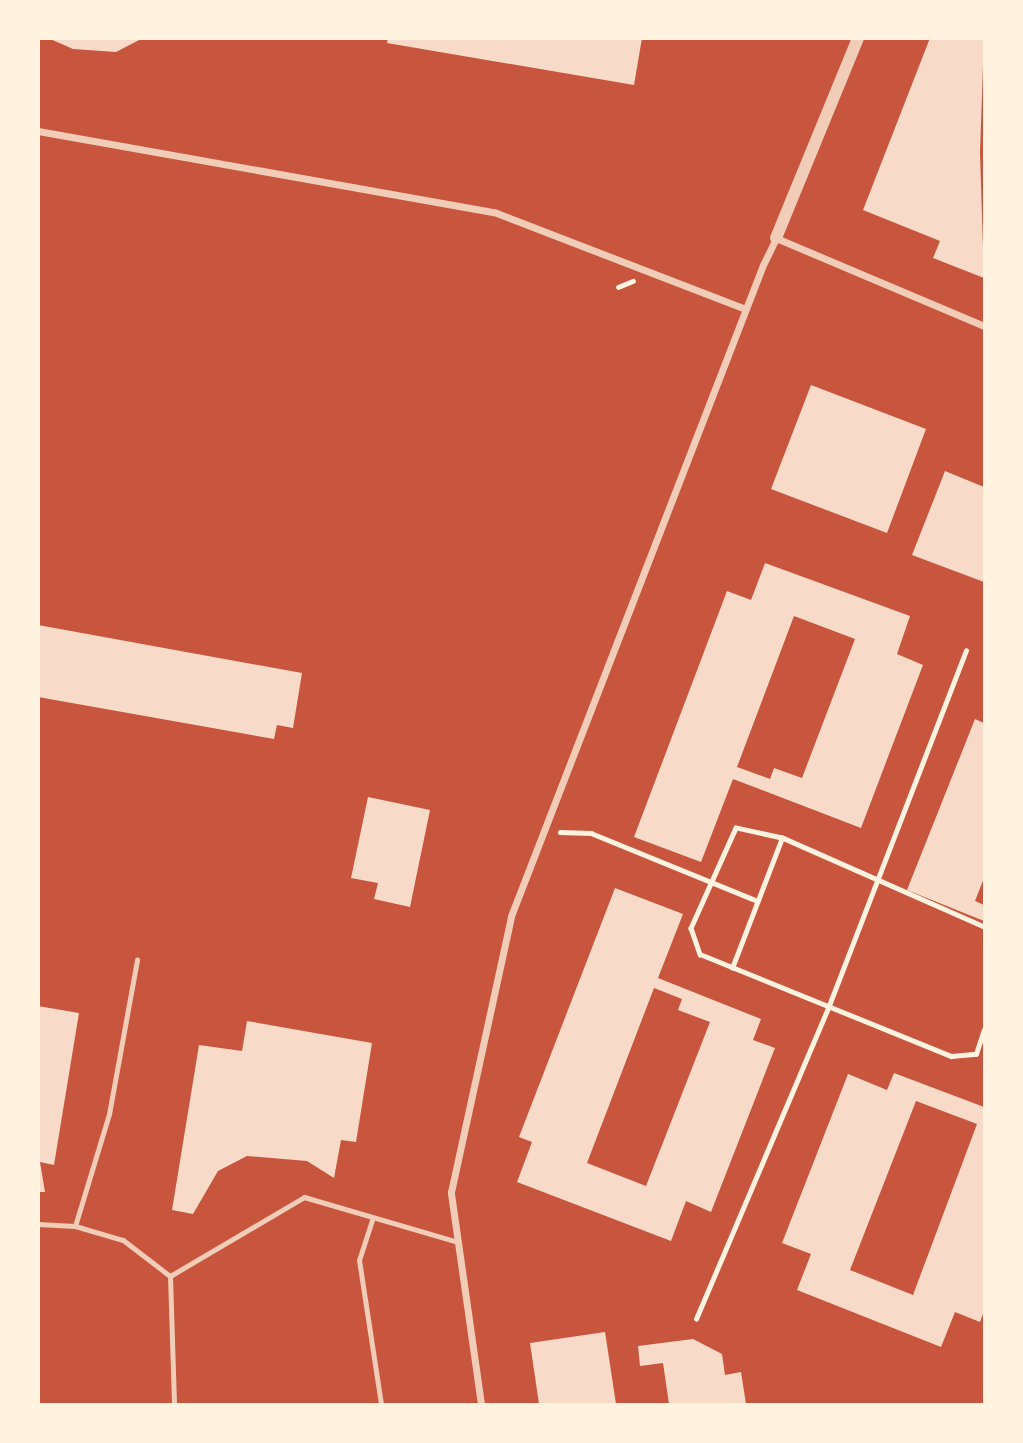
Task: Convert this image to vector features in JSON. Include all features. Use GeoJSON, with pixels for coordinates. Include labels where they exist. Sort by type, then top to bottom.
{"type":"FeatureCollection","features":[{"type":"Feature","properties":{"kind":"street"},"geometry":{"type":"LineString","coordinates":[[481,1405],[451,1192],[488,1008],[511,916],[745,309],[858,38]]}},
{"type":"Feature","properties":{"kind":"street"},"geometry":{"type":"LineString","coordinates":[[38,131],[494,212],[745,309]]}},
{"type":"Feature","properties":{"kind":"street"},"geometry":{"type":"LineString","coordinates":[[776,238],[985,326]]}},
{"type":"Feature","properties":{"kind":"lane"},"geometry":{"type":"LineString","coordinates":[[75,1226],[109,1114],[137,960]]}},
{"type":"Feature","properties":{"kind":"lane"},"geometry":{"type":"LineString","coordinates":[[170,1276],[304,1197],[372,1220],[458,1242]]}},
{"type":"Feature","properties":{"kind":"lane"},"geometry":{"type":"LineString","coordinates":[[372,1220],[359,1260],[381,1405]]}},
{"type":"Feature","properties":{"kind":"lane"},"geometry":{"type":"LineString","coordinates":[[38,1224],[75,1226],[123,1240],[170,1276]]}},
{"type":"Feature","properties":{"kind":"lane"},"geometry":{"type":"LineString","coordinates":[[170,1276],[174,1405]]}},
{"type":"Feature","properties":{"kind":"path"},"geometry":{"type":"LineString","coordinates":[[696,1319],[881,878],[966,651]]}},
{"type":"Feature","properties":{"kind":"path"},"geometry":{"type":"LineString","coordinates":[[985,927],[881,878],[782,838],[736,828],[691,928],[700,954],[951,1056],[976,1054],[985,1030]]}},
{"type":"Feature","properties":{"kind":"path"},"geometry":{"type":"LineString","coordinates":[[542,831],[591,833],[758,901]]}},
{"type":"Feature","properties":{"kind":"path"},"geometry":{"type":"LineString","coordinates":[[732,968],[782,838]]}},
{"type":"Feature","properties":{"kind":"building"},"geometry":{"type":"Polygon","coordinates":[[[48,38],[143,38],[116,52],[73,49],[48,38]]]}},
{"type":"Feature","properties":{"kind":"building"},"geometry":{"type":"Polygon","coordinates":[[[388,38],[642,38],[634,85],[387,43],[388,38]]]}},
{"type":"Feature","properties":{"kind":"building"},"geometry":{"type":"Polygon","coordinates":[[[930,38],[984,38],[980,153],[984,278],[933,258],[940,241],[863,210],[930,38]]]}},
{"type":"Feature","properties":{"kind":"building"},"geometry":{"type":"Polygon","coordinates":[[[811,385],[926,429],[887,533],[771,489],[811,385]]]}},
{"type":"Feature","properties":{"kind":"building"},"geometry":{"type":"Polygon","coordinates":[[[945,471],[984,487],[984,582],[912,555],[945,471]]]}},
{"type":"Feature","properties":{"kind":"building"},"geometry":{"type":"Polygon","coordinates":[[[765,563],[910,616],[897,654],[923,665],[861,828],[733,779],[701,862],[634,837],[727,591],[751,600],[765,563]],[[794,616],[737,767],[770,779],[774,768],[802,778],[855,639],[794,616]]]}},
{"type":"Feature","properties":{"kind":"building"},"geometry":{"type":"Polygon","coordinates":[[[38,625],[302,673],[293,728],[277,725],[274,739],[38,697],[38,625]]]}},
{"type":"Feature","properties":{"kind":"building"},"geometry":{"type":"Polygon","coordinates":[[[975,719],[984,723],[984,878],[975,901],[984,905],[984,921],[907,890],[975,719]]]}},
{"type":"Feature","properties":{"kind":"building"},"geometry":{"type":"Polygon","coordinates":[[[368,797],[430,810],[410,907],[374,899],[378,883],[351,878],[368,797]]]}},
{"type":"Feature","properties":{"kind":"building"},"geometry":{"type":"Polygon","coordinates":[[[615,888],[683,914],[658,978],[761,1019],[753,1040],[775,1048],[711,1212],[686,1201],[671,1241],[517,1182],[532,1142],[519,1137],[615,888]],[[654,988],[587,1163],[646,1186],[710,1022],[678,1010],[682,999],[654,988]]]}},
{"type":"Feature","properties":{"kind":"building"},"geometry":{"type":"Polygon","coordinates":[[[38,1006],[79,1013],[54,1165],[40,1162],[45,1192],[38,1192],[38,1006]]]}},
{"type":"Feature","properties":{"kind":"building"},"geometry":{"type":"Polygon","coordinates":[[[247,1021],[372,1043],[356,1142],[341,1140],[334,1178],[307,1161],[247,1156],[218,1171],[193,1214],[172,1210],[199,1045],[242,1051],[247,1021]]]}},
{"type":"Feature","properties":{"kind":"building"},"geometry":{"type":"Polygon","coordinates":[[[894,1073],[984,1107],[984,1311],[980,1322],[955,1312],[941,1347],[797,1290],[811,1254],[782,1243],[848,1074],[887,1090],[894,1073]],[[916,1101],[850,1270],[913,1295],[977,1124],[916,1101]]]}},
{"type":"Feature","properties":{"kind":"building"},"geometry":{"type":"Polygon","coordinates":[[[605,1332],[616,1404],[539,1404],[530,1343],[605,1332]]]}},
{"type":"Feature","properties":{"kind":"building"},"geometry":{"type":"Polygon","coordinates":[[[693,1339],[722,1354],[725,1375],[741,1372],[746,1404],[669,1404],[663,1363],[640,1366],[638,1346],[693,1339]]]}}]}
